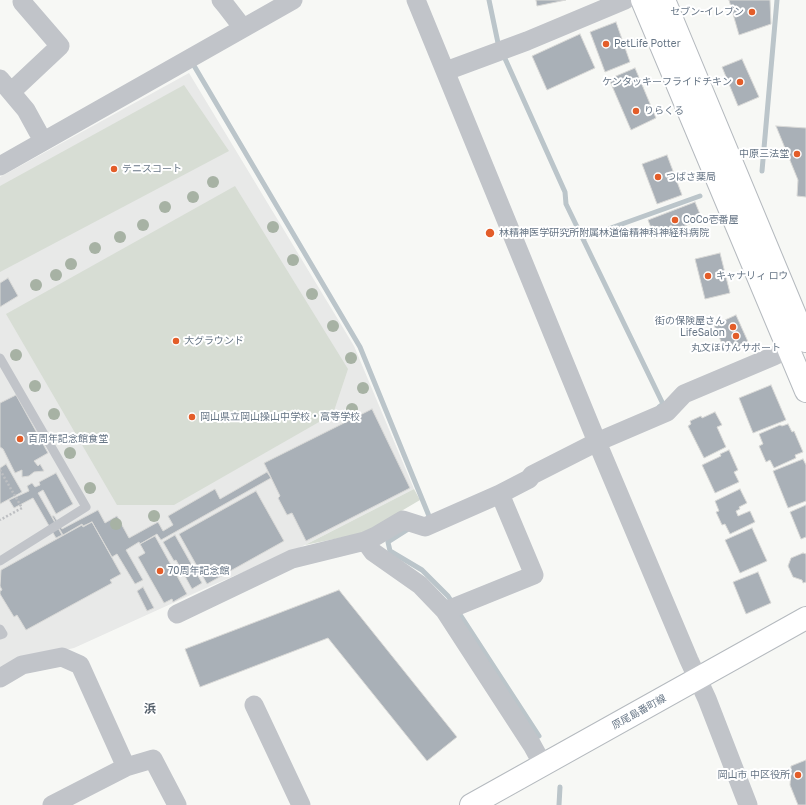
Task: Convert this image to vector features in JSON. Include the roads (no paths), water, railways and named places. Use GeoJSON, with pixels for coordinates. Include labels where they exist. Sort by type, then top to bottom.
{"type":"FeatureCollection","features":[{"type":"Feature","properties":{"kind":"street"},"geometry":{"type":"LineString","coordinates":[[221,0],[242,28]]}},
{"type":"Feature","properties":{"kind":"street"},"geometry":{"type":"LineString","coordinates":[[5,163],[293,0]]}},
{"type":"Feature","properties":{"kind":"street"},"geometry":{"type":"LineString","coordinates":[[416,0],[597,442],[707,699],[748,805]]}},
{"type":"Feature","properties":{"kind":"street"},"geometry":{"type":"LineString","coordinates":[[446,71],[624,0]]}},
{"type":"Feature","properties":{"kind":"street"},"geometry":{"type":"LineString","coordinates":[[642,0],[802,343]]}},
{"type":"Feature","properties":{"kind":"street"},"geometry":{"type":"LineString","coordinates":[[664,0],[802,343],[806,391]]}},
{"type":"Feature","properties":{"kind":"street"},"geometry":{"type":"LineString","coordinates":[[22,2],[60,46],[6,86],[26,110],[43,141]]}},
{"type":"Feature","properties":{"kind":"street"},"geometry":{"type":"LineString","coordinates":[[177,614],[292,559],[365,541],[403,520],[425,527],[500,494],[529,479],[532,475],[597,442],[666,412],[684,394],[802,343]]}},
{"type":"Feature","properties":{"kind":"street"},"geometry":{"type":"LineString","coordinates":[[452,608],[534,575],[500,494]]}},
{"type":"Feature","properties":{"kind":"street"},"geometry":{"type":"LineString","coordinates":[[365,541],[373,552],[452,608],[543,765]]}},
{"type":"Feature","properties":{"kind":"street","name":"原尾島番町線"},"geometry":{"type":"LineString","coordinates":[[471,805],[806,618]]}},
{"type":"Feature","properties":{"kind":"street"},"geometry":{"type":"LineString","coordinates":[[0,678],[22,666],[62,657],[80,665],[126,767]]}},
{"type":"Feature","properties":{"kind":"street"},"geometry":{"type":"LineString","coordinates":[[254,705],[301,805]]}},
{"type":"Feature","properties":{"kind":"street"},"geometry":{"type":"LineString","coordinates":[[52,805],[126,767],[153,759],[177,805]]}},
{"type":"Feature","properties":{"kind":"lane"},"geometry":{"type":"LineString","coordinates":[[0,358],[86,507],[0,561]]}},
{"type":"Feature","properties":{"kind":"lane"},"geometry":{"type":"LineString","coordinates":[[0,629],[3,634],[0,635]]}},
{"type":"Feature","properties":{"kind":"waterway"},"geometry":{"type":"LineString","coordinates":[[489,0],[498,43],[565,192],[566,204],[663,404],[659,407]]}},
{"type":"Feature","properties":{"kind":"waterway"},"geometry":{"type":"LineString","coordinates":[[762,171],[777,0]]}},
{"type":"Feature","properties":{"kind":"waterway"},"geometry":{"type":"LineString","coordinates":[[191,65],[193,64],[360,347],[429,516]]}},
{"type":"Feature","properties":{"kind":"waterway"},"geometry":{"type":"LineString","coordinates":[[583,238],[700,196]]}},
{"type":"Feature","properties":{"kind":"waterway"},"geometry":{"type":"LineString","coordinates":[[410,528],[388,542],[390,551],[422,570],[448,596],[539,736]]}},
{"type":"Feature","properties":{"kind":"waterway"},"geometry":{"type":"LineString","coordinates":[[559,805],[560,787]]}},
{"type":"Feature","properties":{"kind":"place","name":"セブン-イレブン"},"geometry":{"type":"Point","coordinates":[752,12]}},
{"type":"Feature","properties":{"kind":"place","name":"PetLife Potter"},"geometry":{"type":"Point","coordinates":[606,44]}},
{"type":"Feature","properties":{"kind":"place","name":"ケンタッキーフライドチキン"},"geometry":{"type":"Point","coordinates":[740,82]}},
{"type":"Feature","properties":{"kind":"place","name":"りらくる"},"geometry":{"type":"Point","coordinates":[636,111]}},
{"type":"Feature","properties":{"kind":"place","name":"中原三法堂"},"geometry":{"type":"Point","coordinates":[797,154]}},
{"type":"Feature","properties":{"kind":"place","name":"テニスコート"},"geometry":{"type":"Point","coordinates":[114,169]}},
{"type":"Feature","properties":{"kind":"place","name":"つばさ薬局"},"geometry":{"type":"Point","coordinates":[658,177]}},
{"type":"Feature","properties":{"kind":"place","name":"CoCo壱番屋"},"geometry":{"type":"Point","coordinates":[675,220]}},
{"type":"Feature","properties":{"kind":"place","name":"林精神医学研究所附属林道倫精神科神経科病院"},"geometry":{"type":"Point","coordinates":[490,233]}},
{"type":"Feature","properties":{"kind":"place","name":"キャナリィ ロウ"},"geometry":{"type":"Point","coordinates":[708,276]}},
{"type":"Feature","properties":{"kind":"place","name":"街の保険屋さん LifeSalon"},"geometry":{"type":"Point","coordinates":[733,327]}},
{"type":"Feature","properties":{"kind":"place","name":"丸文ほけんサポート"},"geometry":{"type":"Point","coordinates":[736,336]}},
{"type":"Feature","properties":{"kind":"place","name":"大グラウンド"},"geometry":{"type":"Point","coordinates":[176,341]}},
{"type":"Feature","properties":{"kind":"place","name":"岡山県立岡山操山中学校・高等学校"},"geometry":{"type":"Point","coordinates":[192,417]}},
{"type":"Feature","properties":{"kind":"place","name":"百周年記念館食堂"},"geometry":{"type":"Point","coordinates":[20,439]}},
{"type":"Feature","properties":{"kind":"place","name":"70周年記念館"},"geometry":{"type":"Point","coordinates":[160,571]}},
{"type":"Feature","properties":{"kind":"place","name":"岡山市 中区役所"},"geometry":{"type":"Point","coordinates":[798,775]}},
{"type":"Feature","properties":{"kind":"district","name":"浜"},"geometry":{"type":"Point","coordinates":[150,709]}}]}
